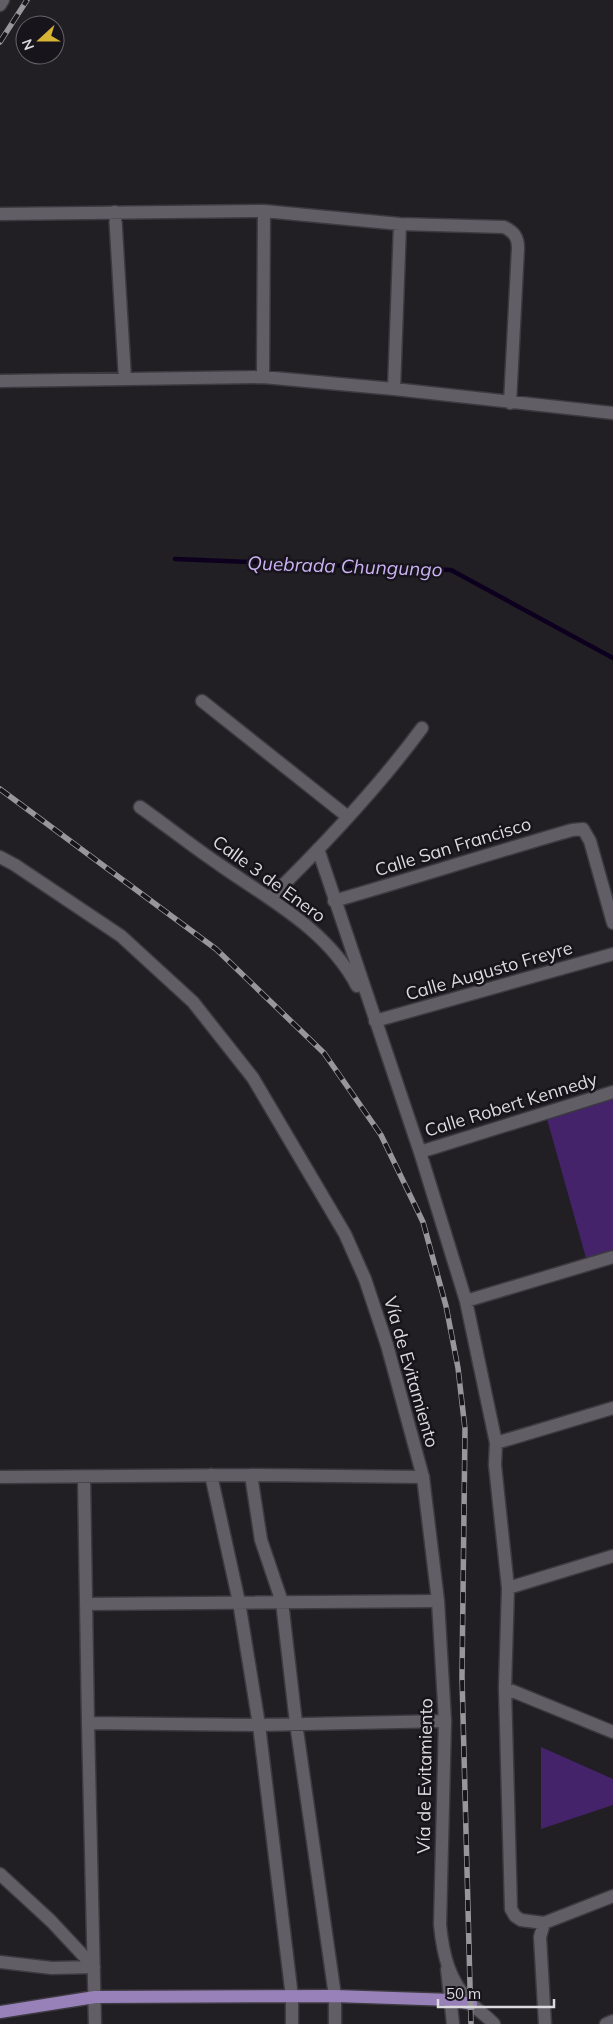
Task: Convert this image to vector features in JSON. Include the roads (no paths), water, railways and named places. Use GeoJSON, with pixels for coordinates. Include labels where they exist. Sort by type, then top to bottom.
{"type":"FeatureCollection","features":[{"type":"Feature","properties":{"kind":"main road"},"geometry":{"type":"LineString","coordinates":[[0,2012],[95,1997],[335,1996],[452,2000],[471,2004]]}},
{"type":"Feature","properties":{"kind":"street"},"geometry":{"type":"LineString","coordinates":[[0,5],[3,0]]}},
{"type":"Feature","properties":{"kind":"street"},"geometry":{"type":"LineString","coordinates":[[263,377],[264,211]]}},
{"type":"Feature","properties":{"kind":"street"},"geometry":{"type":"LineString","coordinates":[[0,214],[264,211],[400,224],[504,227],[516,236],[518,248],[510,403]]}},
{"type":"Feature","properties":{"kind":"street"},"geometry":{"type":"LineString","coordinates":[[116,212],[126,379]]}},
{"type":"Feature","properties":{"kind":"street"},"geometry":{"type":"LineString","coordinates":[[394,389],[400,224]]}},
{"type":"Feature","properties":{"kind":"street"},"geometry":{"type":"LineString","coordinates":[[0,381],[263,377],[613,413]]}},
{"type":"Feature","properties":{"kind":"street"},"geometry":{"type":"LineString","coordinates":[[202,701],[348,817]]}},
{"type":"Feature","properties":{"kind":"street"},"geometry":{"type":"LineString","coordinates":[[270,898],[396,764],[422,728]]}},
{"type":"Feature","properties":{"kind":"street","name":"Calle 3 de Enero"},"geometry":{"type":"LineString","coordinates":[[140,807],[302,921],[340,960],[352,976],[375,1021]]}},
{"type":"Feature","properties":{"kind":"street","name":"Calle San Francisco"},"geometry":{"type":"LineString","coordinates":[[334,901],[482,856],[572,830],[583,829],[590,841],[613,923]]}},
{"type":"Feature","properties":{"kind":"street"},"geometry":{"type":"LineString","coordinates":[[318,849],[420,1152],[466,1301],[496,1443],[495,1465],[508,1588],[505,1688],[511,1909],[515,1916],[521,1920],[544,1923],[613,1896]]}},
{"type":"Feature","properties":{"kind":"street","name":"Vía de Evitamiento"},"geometry":{"type":"LineString","coordinates":[[0,857],[15,864],[121,936],[193,1002],[253,1078],[345,1234],[365,1279],[387,1345],[424,1477],[438,1601],[445,1721],[440,1925],[442,1948],[447,1969],[457,1986],[471,2004],[486,2015],[494,2024]]}},
{"type":"Feature","properties":{"kind":"street","name":"Calle Augusto Freyre"},"geometry":{"type":"LineString","coordinates":[[375,1021],[613,954]]}},
{"type":"Feature","properties":{"kind":"street","name":"Calle Robert Kennedy"},"geometry":{"type":"LineString","coordinates":[[420,1152],[613,1092]]}},
{"type":"Feature","properties":{"kind":"street"},"geometry":{"type":"LineString","coordinates":[[466,1301],[613,1257]]}},
{"type":"Feature","properties":{"kind":"street"},"geometry":{"type":"LineString","coordinates":[[496,1443],[613,1408]]}},
{"type":"Feature","properties":{"kind":"street"},"geometry":{"type":"LineString","coordinates":[[0,1478],[211,1475],[424,1477]]}},
{"type":"Feature","properties":{"kind":"street"},"geometry":{"type":"LineString","coordinates":[[211,1475],[239,1602],[259,1724],[292,1997],[292,2024]]}},
{"type":"Feature","properties":{"kind":"street"},"geometry":{"type":"LineString","coordinates":[[250,1475],[261,1540],[282,1602],[296,1723],[335,1996],[335,2024]]}},
{"type":"Feature","properties":{"kind":"street"},"geometry":{"type":"LineString","coordinates":[[84,1476],[95,2024]]}},
{"type":"Feature","properties":{"kind":"street"},"geometry":{"type":"LineString","coordinates":[[508,1588],[613,1556]]}},
{"type":"Feature","properties":{"kind":"street"},"geometry":{"type":"LineString","coordinates":[[86,1604],[438,1601]]}},
{"type":"Feature","properties":{"kind":"street"},"geometry":{"type":"LineString","coordinates":[[505,1688],[609,1727]]}},
{"type":"Feature","properties":{"kind":"street"},"geometry":{"type":"LineString","coordinates":[[88,1723],[259,1724],[445,1721]]}},
{"type":"Feature","properties":{"kind":"street"},"geometry":{"type":"LineString","coordinates":[[0,1874],[51,1921],[94,1967]]}},
{"type":"Feature","properties":{"kind":"street"},"geometry":{"type":"LineString","coordinates":[[544,1923],[540,1937],[546,2024]]}},
{"type":"Feature","properties":{"kind":"street"},"geometry":{"type":"LineString","coordinates":[[0,1962],[52,1968],[94,1967]]}},
{"type":"Feature","properties":{"kind":"street"},"geometry":{"type":"LineString","coordinates":[[447,1969],[452,2000],[453,2024]]}},
{"type":"Feature","properties":{"kind":"street"},"geometry":{"type":"LineString","coordinates":[[606,2024],[613,2021]]}},
{"type":"Feature","properties":{"kind":"waterway","name":"Quebrada Chungungo"},"geometry":{"type":"LineString","coordinates":[[175,559],[451,570],[613,658]]}},
{"type":"Feature","properties":{"kind":"railway"},"geometry":{"type":"LineString","coordinates":[[0,42],[27,0]]}},
{"type":"Feature","properties":{"kind":"railway"},"geometry":{"type":"LineString","coordinates":[[0,789],[216,949],[324,1053],[381,1135],[423,1222],[446,1306],[458,1368],[465,1429],[462,1677],[471,2024]]}}]}
